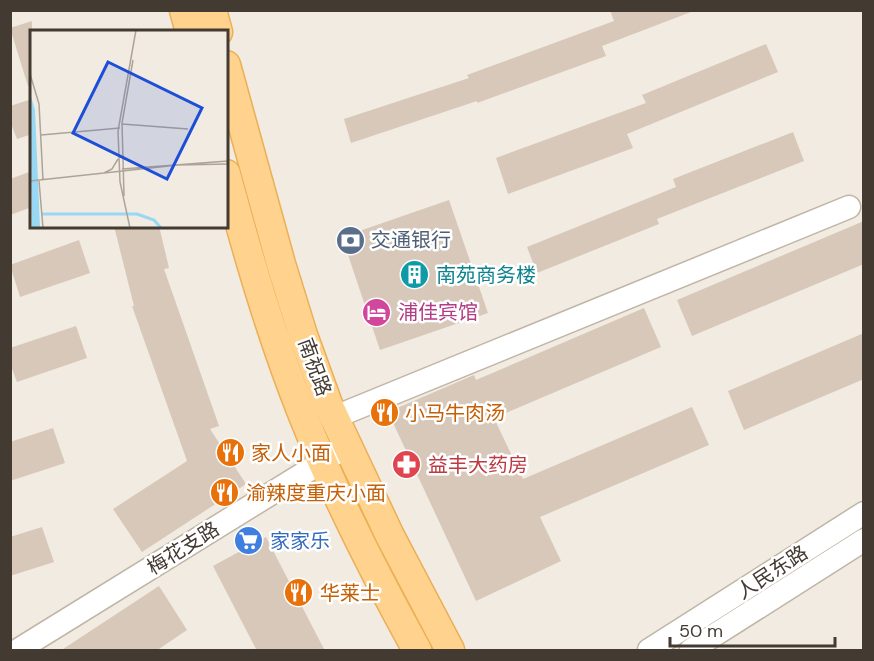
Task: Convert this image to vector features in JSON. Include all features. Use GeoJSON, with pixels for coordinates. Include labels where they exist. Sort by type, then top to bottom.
{"type":"FeatureCollection","features":[{"type":"Feature","properties":{"kind":"main road"},"geometry":{"type":"LineString","coordinates":[[184,10],[189,30]]}},
{"type":"Feature","properties":{"kind":"main road"},"geometry":{"type":"LineString","coordinates":[[212,10],[217,30]]}},
{"type":"Feature","properties":{"kind":"main road","name":"南祝路"},"geometry":{"type":"LineString","coordinates":[[228,72],[303,335],[348,446],[390,536],[450,651]]}},
{"type":"Feature","properties":{"kind":"main road","name":"南祝路"},"geometry":{"type":"LineString","coordinates":[[228,181],[276,344],[303,414],[364,549],[417,651]]}},
{"type":"Feature","properties":{"kind":"street"},"geometry":{"type":"LineString","coordinates":[[335,417],[849,207]]}},
{"type":"Feature","properties":{"kind":"street","name":"梅花支路"},"geometry":{"type":"LineString","coordinates":[[18,651],[348,446]]}},
{"type":"Feature","properties":{"kind":"street","name":"人民东路"},"geometry":{"type":"LineString","coordinates":[[649,651],[864,513]]}},
{"type":"Feature","properties":{"kind":"street","name":"人民东路"},"geometry":{"type":"LineString","coordinates":[[691,651],[864,540]]}},
{"type":"Feature","properties":{"kind":"building"},"geometry":{"type":"Polygon","coordinates":[[[610,10],[691,12],[602,46],[606,56],[477,103],[477,101],[351,143],[344,119],[469,78],[467,75],[614,21],[610,10]]]}},
{"type":"Feature","properties":{"kind":"building"},"geometry":{"type":"Polygon","coordinates":[[[32,21],[30,86],[28,86],[10,28],[32,21]]]}},
{"type":"Feature","properties":{"kind":"building"},"geometry":{"type":"Polygon","coordinates":[[[766,44],[778,72],[627,134],[633,148],[508,194],[496,158],[646,103],[642,95],[766,44]]]}},
{"type":"Feature","properties":{"kind":"building"},"geometry":{"type":"Polygon","coordinates":[[[30,100],[30,135],[17,139],[10,121],[10,106],[30,100]]]}},
{"type":"Feature","properties":{"kind":"building"},"geometry":{"type":"Polygon","coordinates":[[[793,132],[804,161],[657,219],[659,224],[537,273],[527,247],[676,187],[673,179],[793,132]]]}},
{"type":"Feature","properties":{"kind":"building"},"geometry":{"type":"Polygon","coordinates":[[[30,172],[30,208],[10,215],[10,179],[30,172]]]}},
{"type":"Feature","properties":{"kind":"building","name":"南苑商务楼"},"geometry":{"type":"Polygon","coordinates":[[[449,200],[488,313],[380,350],[342,237],[449,200]]]}},
{"type":"Feature","properties":{"kind":"building"},"geometry":{"type":"Polygon","coordinates":[[[864,221],[864,264],[692,336],[677,300],[864,221]]]}},
{"type":"Feature","properties":{"kind":"building"},"geometry":{"type":"Polygon","coordinates":[[[114,228],[159,228],[169,268],[164,269],[219,426],[210,429],[246,484],[142,552],[113,509],[187,461],[132,306],[134,306],[114,228]]]}},
{"type":"Feature","properties":{"kind":"building"},"geometry":{"type":"Polygon","coordinates":[[[79,240],[90,273],[20,297],[10,265],[79,240]]]}},
{"type":"Feature","properties":{"kind":"building"},"geometry":{"type":"Polygon","coordinates":[[[644,308],[661,347],[494,418],[523,479],[692,407],[709,445],[540,517],[561,561],[476,601],[388,412],[474,375],[476,380],[644,308]]]}},
{"type":"Feature","properties":{"kind":"building"},"geometry":{"type":"Polygon","coordinates":[[[76,326],[87,358],[17,382],[10,363],[10,348],[76,326]]]}},
{"type":"Feature","properties":{"kind":"building"},"geometry":{"type":"Polygon","coordinates":[[[864,333],[864,379],[744,430],[728,391],[864,333]]]}},
{"type":"Feature","properties":{"kind":"building"},"geometry":{"type":"Polygon","coordinates":[[[53,428],[65,463],[10,481],[10,442],[53,428]]]}},
{"type":"Feature","properties":{"kind":"building"},"geometry":{"type":"Polygon","coordinates":[[[42,527],[54,562],[10,576],[10,537],[42,527]]]}},
{"type":"Feature","properties":{"kind":"building"},"geometry":{"type":"Polygon","coordinates":[[[266,537],[325,651],[257,651],[213,566],[266,537]]]}},
{"type":"Feature","properties":{"kind":"building"},"geometry":{"type":"Polygon","coordinates":[[[159,586],[187,630],[156,651],[60,651],[159,586]]]}},
{"type":"Feature","properties":{"kind":"place","name":"交通银行"},"geometry":{"type":"Point","coordinates":[350,240]}},
{"type":"Feature","properties":{"kind":"place","name":"南苑商务楼"},"geometry":{"type":"Point","coordinates":[415,275]}},
{"type":"Feature","properties":{"kind":"place","name":"浦佳宾馆"},"geometry":{"type":"Point","coordinates":[377,312]}},
{"type":"Feature","properties":{"kind":"place","name":"小马牛肉汤"},"geometry":{"type":"Point","coordinates":[384,413]}},
{"type":"Feature","properties":{"kind":"place","name":"家人小面"},"geometry":{"type":"Point","coordinates":[230,453]}},
{"type":"Feature","properties":{"kind":"place","name":"益丰大药房"},"geometry":{"type":"Point","coordinates":[407,465]}},
{"type":"Feature","properties":{"kind":"place","name":"渝辣度重庆小面"},"geometry":{"type":"Point","coordinates":[225,493]}},
{"type":"Feature","properties":{"kind":"place","name":"家家乐"},"geometry":{"type":"Point","coordinates":[249,541]}},
{"type":"Feature","properties":{"kind":"place","name":"华莱士"},"geometry":{"type":"Point","coordinates":[299,593]}}]}
